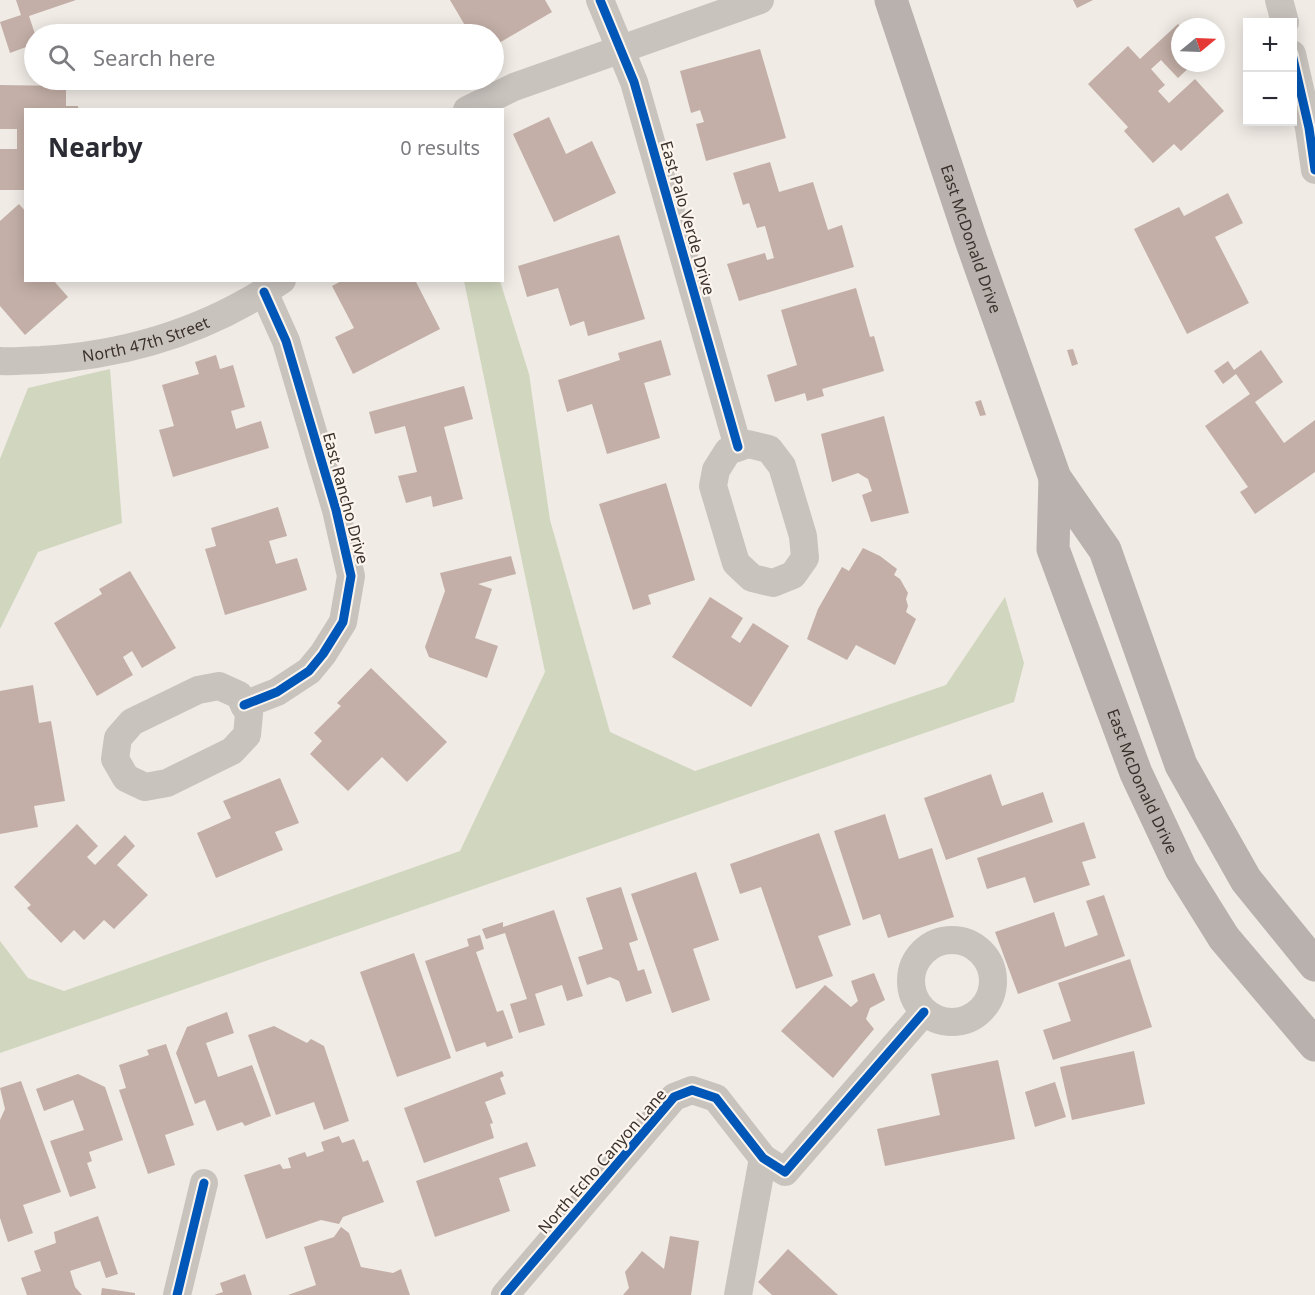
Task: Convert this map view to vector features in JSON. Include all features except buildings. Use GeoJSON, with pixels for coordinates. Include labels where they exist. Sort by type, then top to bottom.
{"type":"FeatureCollection","features":[{"type":"Feature","properties":{"kind":"main road","name":"East McDonald Drive"},"geometry":{"type":"LineString","coordinates":[[891,0],[971,240],[1055,478],[1105,550],[1181,765],[1246,879],[1315,965]]}},
{"type":"Feature","properties":{"kind":"main road","name":"East McDonald Drive"},"geometry":{"type":"LineString","coordinates":[[1055,478],[1053,549],[1136,773],[1181,869],[1224,938],[1315,1045]]}},
{"type":"Feature","properties":{"kind":"street","name":"East Palo Verde Drive"},"geometry":{"type":"LineString","coordinates":[[600,0],[634,82],[738,447]]}},
{"type":"Feature","properties":{"kind":"street"},"geometry":{"type":"LineString","coordinates":[[471,108],[514,87],[760,0]]}},
{"type":"Feature","properties":{"kind":"street"},"geometry":{"type":"LineString","coordinates":[[1279,0],[1284,18]]}},
{"type":"Feature","properties":{"kind":"street"},"geometry":{"type":"LineString","coordinates":[[1297,72],[1315,170]]}},
{"type":"Feature","properties":{"kind":"street","name":"North 47th Street"},"geometry":{"type":"LineString","coordinates":[[0,361],[71,358],[135,348],[228,313],[273,286]]}},
{"type":"Feature","properties":{"kind":"street","name":"East Rancho Drive"},"geometry":{"type":"LineString","coordinates":[[244,705],[277,692],[309,671],[323,654],[343,622],[351,576],[336,510],[286,341],[273,286]]}},
{"type":"Feature","properties":{"kind":"street"},"geometry":{"type":"LineString","coordinates":[[748,444],[769,449],[782,466],[803,536],[805,558],[793,575],[773,583],[752,578],[736,563],[713,486],[716,470],[728,451],[738,447],[748,444]]}},
{"type":"Feature","properties":{"kind":"street"},"geometry":{"type":"LineString","coordinates":[[219,686],[238,695],[244,705],[249,714],[247,735],[232,751],[167,783],[145,787],[136,783],[126,778],[116,759],[118,738],[132,722],[198,690],[219,686]]}},
{"type":"Feature","properties":{"kind":"street","name":"North Echo Canyon Lane"},"geometry":{"type":"LineString","coordinates":[[505,1295],[674,1097],[692,1090],[716,1098],[763,1158],[785,1172],[924,1012]]}},
{"type":"Feature","properties":{"kind":"street"},"geometry":{"type":"LineString","coordinates":[[738,1295],[763,1158]]}},
{"type":"Feature","properties":{"kind":"street"},"geometry":{"type":"LineString","coordinates":[[177,1295],[204,1183]]}},
{"type":"Feature","properties":{"kind":"green space"},"geometry":{"type":"Polygon","coordinates":[[[464,282],[500,282],[529,374],[550,520],[610,732],[695,771],[946,685],[1005,597],[1024,663],[1014,702],[0,1053],[0,941],[28,978],[64,991],[460,851],[545,672],[464,282]]]}},
{"type":"Feature","properties":{"kind":"green space"},"geometry":{"type":"Polygon","coordinates":[[[110,369],[122,523],[38,552],[0,629],[0,459],[28,388],[110,369]]]}},
{"type":"Feature","properties":{"kind":"cycle path"},"geometry":{"type":"LineString","coordinates":[[600,0],[634,82],[738,447]]}},
{"type":"Feature","properties":{"kind":"cycle path"},"geometry":{"type":"LineString","coordinates":[[1296,72],[1309,128],[1315,170]]}},
{"type":"Feature","properties":{"kind":"cycle path"},"geometry":{"type":"LineString","coordinates":[[244,705],[277,692],[309,671],[323,654],[343,622],[351,576],[336,510],[286,341],[264,292]]}},
{"type":"Feature","properties":{"kind":"cycle path"},"geometry":{"type":"LineString","coordinates":[[505,1295],[674,1097],[692,1090],[716,1098],[763,1158],[785,1172],[924,1012]]}},
{"type":"Feature","properties":{"kind":"cycle path"},"geometry":{"type":"LineString","coordinates":[[177,1295],[204,1183]]}}]}
